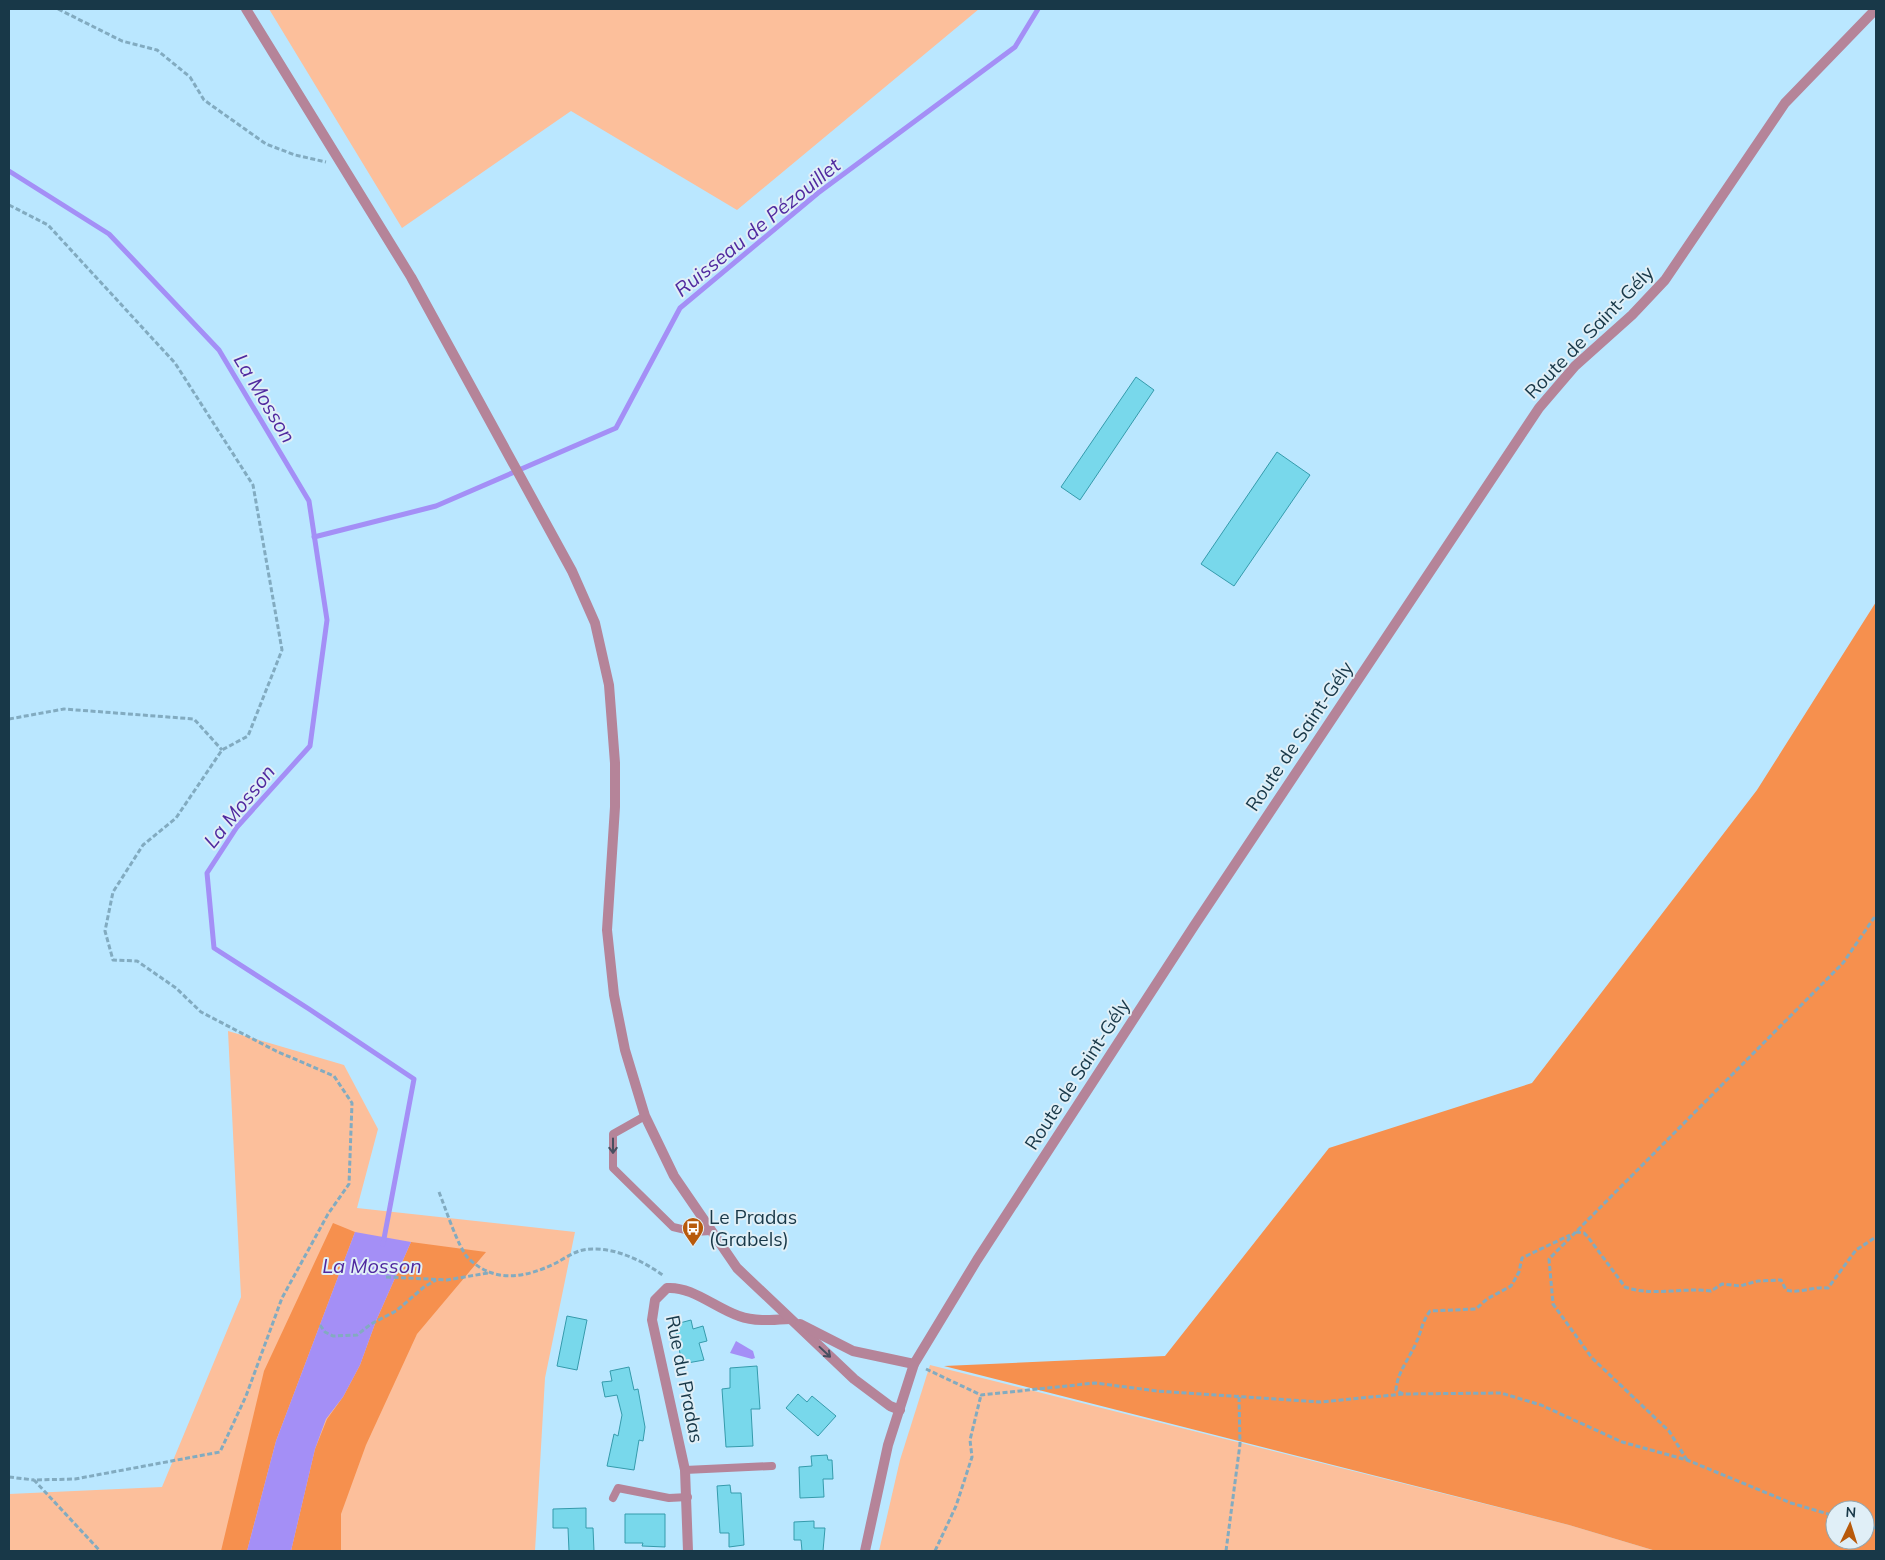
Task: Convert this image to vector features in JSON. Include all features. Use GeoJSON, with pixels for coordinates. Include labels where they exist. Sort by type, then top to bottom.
{"type":"FeatureCollection","features":[{"type":"Feature","properties":{"kind":"street"},"geometry":{"type":"LineString","coordinates":[[246,9],[411,277],[510,461],[572,571],[595,623],[609,685],[615,763],[615,807],[607,930],[614,995],[623,1041],[645,1116],[674,1176],[737,1268],[854,1379],[890,1406],[900,1410]]}},
{"type":"Feature","properties":{"kind":"street","name":"Route de Saint-Gély"},"geometry":{"type":"LineString","coordinates":[[865,1551],[888,1445],[914,1364],[977,1260],[1194,926],[1539,408],[1575,366],[1632,316],[1665,280],[1785,104],[1876,9]]}},
{"type":"Feature","properties":{"kind":"street","name":"Rue du Pradas"},"geometry":{"type":"LineString","coordinates":[[688,1551],[688,1497],[685,1470],[652,1320],[655,1300],[667,1288],[679,1287],[740,1317],[770,1320],[790,1319]]}},
{"type":"Feature","properties":{"kind":"street"},"geometry":{"type":"LineString","coordinates":[[790,1319],[853,1351],[914,1364]]}},
{"type":"Feature","properties":{"kind":"lane"},"geometry":{"type":"LineString","coordinates":[[645,1116],[613,1134],[613,1168],[674,1227],[694,1232],[710,1231]]}},
{"type":"Feature","properties":{"kind":"lane"},"geometry":{"type":"LineString","coordinates":[[685,1470],[772,1466]]}},
{"type":"Feature","properties":{"kind":"lane"},"geometry":{"type":"LineString","coordinates":[[613,1498],[618,1488],[669,1498],[688,1497]]}},
{"type":"Feature","properties":{"kind":"path"},"geometry":{"type":"LineString","coordinates":[[58,9],[122,41],[157,50],[190,77],[204,100],[266,144],[320,162],[340,161]]}},
{"type":"Feature","properties":{"kind":"path"},"geometry":{"type":"LineString","coordinates":[[9,205],[48,226],[175,363],[253,485],[282,650],[248,736],[222,750],[176,818],[143,845],[113,892],[105,931],[113,960],[137,962],[176,988],[201,1012],[276,1050],[334,1076],[352,1104],[349,1184],[328,1214],[282,1298],[246,1396],[220,1452],[75,1479],[34,1480],[9,1477]]}},
{"type":"Feature","properties":{"kind":"path"},"geometry":{"type":"LineString","coordinates":[[9,719],[64,709],[194,719],[222,750]]}},
{"type":"Feature","properties":{"kind":"path"},"geometry":{"type":"LineString","coordinates":[[1687,1460],[1669,1431],[1592,1358],[1553,1304],[1549,1259],[1843,963],[1876,916]]}},
{"type":"Feature","properties":{"kind":"path"},"geometry":{"type":"LineString","coordinates":[[439,1192],[467,1257],[489,1272],[506,1278],[529,1274],[580,1251],[601,1249],[643,1261],[679,1287]]}},
{"type":"Feature","properties":{"kind":"path"},"geometry":{"type":"LineString","coordinates":[[1404,1394],[1396,1390],[1396,1380],[1416,1342],[1420,1326],[1430,1311],[1476,1308],[1487,1299],[1511,1286],[1519,1272],[1522,1258],[1576,1232],[1584,1232],[1625,1287],[1634,1290],[1682,1292],[1697,1289],[1712,1291],[1722,1284],[1740,1286],[1764,1280],[1781,1280],[1786,1290],[1791,1292],[1828,1288],[1856,1250],[1876,1237]]}},
{"type":"Feature","properties":{"kind":"path"},"geometry":{"type":"LineString","coordinates":[[386,1278],[448,1280],[489,1272]]}},
{"type":"Feature","properties":{"kind":"path"},"geometry":{"type":"LineString","coordinates":[[320,1325],[325,1332],[333,1336],[356,1335],[371,1324],[396,1312],[419,1291],[436,1280]]}},
{"type":"Feature","properties":{"kind":"path"},"geometry":{"type":"LineString","coordinates":[[914,1364],[981,1395],[1095,1382],[1157,1391],[1320,1402],[1404,1394],[1502,1394],[1541,1405],[1622,1442],[1687,1460],[1791,1503],[1825,1513]]}},
{"type":"Feature","properties":{"kind":"path"},"geometry":{"type":"LineString","coordinates":[[935,1551],[956,1506],[972,1457],[970,1440],[981,1395]]}},
{"type":"Feature","properties":{"kind":"path"},"geometry":{"type":"LineString","coordinates":[[1226,1551],[1240,1444],[1239,1396]]}},
{"type":"Feature","properties":{"kind":"path"},"geometry":{"type":"LineString","coordinates":[[34,1480],[100,1551]]}},
{"type":"Feature","properties":{"kind":"shaded area"},"geometry":{"type":"Polygon","coordinates":[[[269,9],[979,9],[737,210],[571,111],[402,228],[269,9]]]}},
{"type":"Feature","properties":{"kind":"shaded area"},"geometry":{"type":"Polygon","coordinates":[[[1876,602],[1876,1551],[1656,1551],[1569,1525],[944,1366],[1165,1356],[1329,1148],[1532,1083],[1757,790],[1876,602]]]}},
{"type":"Feature","properties":{"kind":"shaded area"},"geometry":{"type":"Polygon","coordinates":[[[228,1031],[344,1065],[378,1129],[357,1208],[575,1232],[545,1378],[535,1551],[9,1551],[9,1494],[162,1487],[241,1297],[228,1031]]]}},
{"type":"Feature","properties":{"kind":"shaded area"},"geometry":{"type":"Polygon","coordinates":[[[333,1223],[355,1232],[276,1441],[247,1551],[221,1551],[264,1371],[333,1223]]]}},
{"type":"Feature","properties":{"kind":"shaded area"},"geometry":{"type":"Polygon","coordinates":[[[411,1242],[486,1252],[417,1334],[366,1445],[341,1514],[341,1551],[291,1551],[315,1449],[327,1419],[343,1397],[360,1365],[376,1321],[411,1242]]]}},
{"type":"Feature","properties":{"kind":"shaded area"},"geometry":{"type":"Polygon","coordinates":[[[930,1365],[1569,1525],[1656,1551],[879,1551],[900,1460],[930,1365]]]}},
{"type":"Feature","properties":{"kind":"water","name":"La Mosson"},"geometry":{"type":"Polygon","coordinates":[[[355,1232],[411,1242],[376,1321],[360,1365],[343,1397],[326,1419],[315,1449],[291,1551],[247,1551],[276,1441],[355,1232]]]}},
{"type":"Feature","properties":{"kind":"water"},"geometry":{"type":"Polygon","coordinates":[[[736,1341],[753,1351],[755,1358],[752,1359],[730,1353],[736,1341]]]}},
{"type":"Feature","properties":{"kind":"building"},"geometry":{"type":"Polygon","coordinates":[[[1136,377],[1154,390],[1080,500],[1061,487],[1136,377]]]}},
{"type":"Feature","properties":{"kind":"building"},"geometry":{"type":"Polygon","coordinates":[[[1277,452],[1310,475],[1234,586],[1201,564],[1277,452]]]}},
{"type":"Feature","properties":{"kind":"building"},"geometry":{"type":"Polygon","coordinates":[[[567,1316],[587,1320],[577,1370],[557,1366],[567,1316]]]}},
{"type":"Feature","properties":{"kind":"building"},"geometry":{"type":"Polygon","coordinates":[[[691,1320],[693,1329],[703,1326],[707,1341],[699,1343],[704,1360],[682,1364],[676,1324],[691,1320]]]}},
{"type":"Feature","properties":{"kind":"building"},"geometry":{"type":"Polygon","coordinates":[[[757,1366],[760,1409],[751,1409],[753,1446],[726,1447],[722,1389],[730,1388],[730,1368],[757,1366]]]}},
{"type":"Feature","properties":{"kind":"building"},"geometry":{"type":"Polygon","coordinates":[[[629,1367],[634,1390],[638,1389],[645,1427],[643,1441],[639,1440],[634,1470],[607,1466],[614,1434],[618,1436],[622,1415],[617,1395],[605,1397],[602,1382],[612,1381],[610,1371],[629,1367]]]}},
{"type":"Feature","properties":{"kind":"building"},"geometry":{"type":"Polygon","coordinates":[[[798,1394],[807,1402],[812,1396],[836,1416],[818,1436],[786,1408],[798,1394]]]}},
{"type":"Feature","properties":{"kind":"building"},"geometry":{"type":"Polygon","coordinates":[[[827,1455],[828,1460],[832,1460],[833,1479],[823,1479],[824,1497],[800,1498],[799,1467],[812,1466],[811,1456],[827,1455]]]}},
{"type":"Feature","properties":{"kind":"building"},"geometry":{"type":"Polygon","coordinates":[[[730,1485],[731,1493],[741,1493],[744,1545],[729,1547],[729,1533],[720,1533],[717,1486],[730,1485]]]}},
{"type":"Feature","properties":{"kind":"building"},"geometry":{"type":"Polygon","coordinates":[[[586,1508],[586,1528],[593,1528],[594,1551],[569,1551],[568,1528],[553,1528],[553,1509],[586,1508]]]}},
{"type":"Feature","properties":{"kind":"building"},"geometry":{"type":"Polygon","coordinates":[[[625,1514],[665,1514],[665,1547],[642,1546],[643,1543],[625,1543],[625,1514]]]}},
{"type":"Feature","properties":{"kind":"building"},"geometry":{"type":"Polygon","coordinates":[[[814,1521],[814,1528],[825,1528],[823,1551],[802,1551],[801,1540],[794,1540],[794,1522],[814,1521]]]}},
{"type":"Feature","properties":{"kind":"waterway","name":"Ruisseau de Pézouillet"},"geometry":{"type":"LineString","coordinates":[[314,537],[436,506],[616,428],[680,308],[818,193],[1015,47],[1038,9]]}},
{"type":"Feature","properties":{"kind":"waterway","name":"La Mosson"},"geometry":{"type":"LineString","coordinates":[[9,171],[109,234],[219,350],[309,501],[327,620],[310,746],[237,827],[207,873],[214,948],[414,1079],[383,1244]]}},
{"type":"Feature","properties":{"kind":"place","name":"Le Pradas (Grabels)"},"geometry":{"type":"Point","coordinates":[693,1247]}}]}
